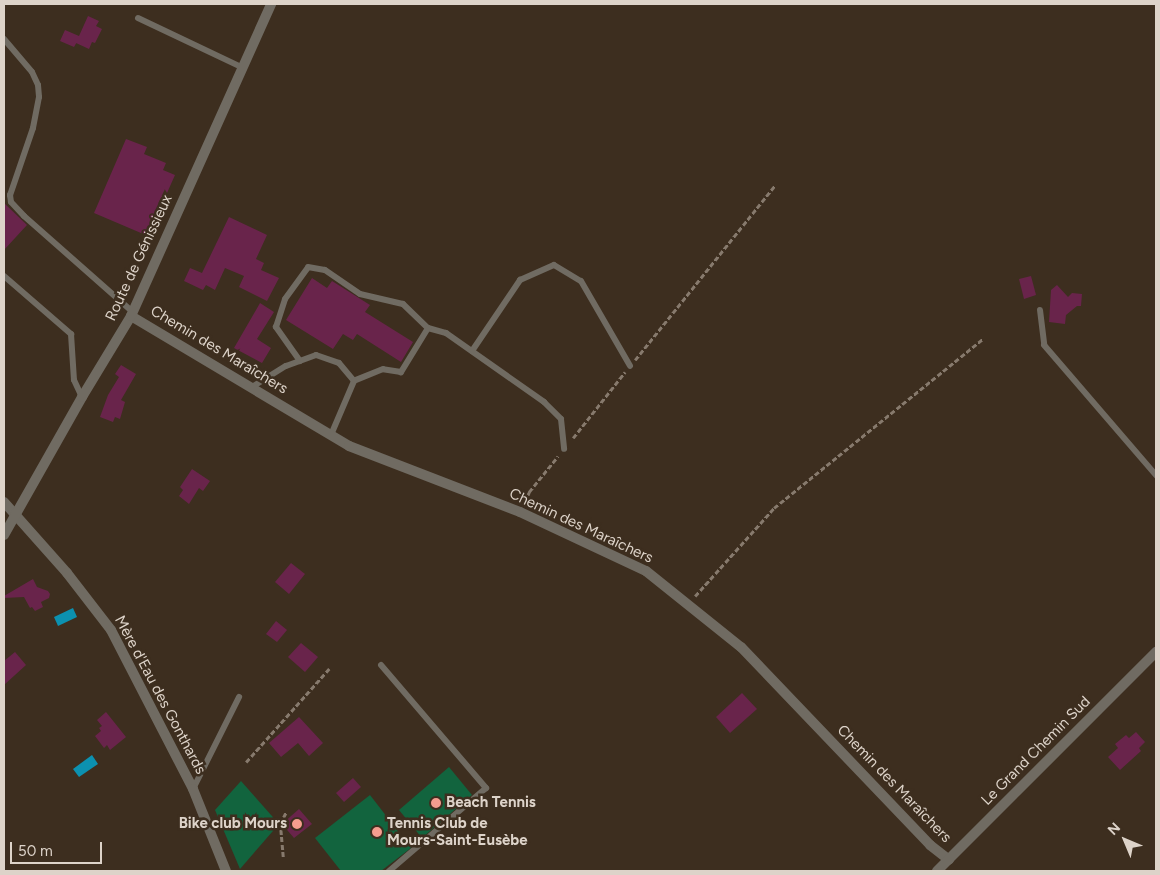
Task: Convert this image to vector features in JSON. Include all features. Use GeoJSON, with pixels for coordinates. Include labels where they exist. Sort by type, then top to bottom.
{"type":"FeatureCollection","features":[{"type":"Feature","properties":{"kind":"street","name":"Route de Génissieux"},"geometry":{"type":"LineString","coordinates":[[4,535],[82,397],[132,314],[241,67],[271,4]]}},
{"type":"Feature","properties":{"kind":"street","name":"Chemin des Maraîchers"},"geometry":{"type":"LineString","coordinates":[[132,314],[349,446],[520,512],[646,571],[741,647],[930,845],[949,860]]}},
{"type":"Feature","properties":{"kind":"street","name":"Mère d'Eau des Gonthards"},"geometry":{"type":"LineString","coordinates":[[4,502],[90,601],[111,630],[193,789],[226,871]]}},
{"type":"Feature","properties":{"kind":"street","name":"Le Grand Chemin Sud"},"geometry":{"type":"LineString","coordinates":[[937,871],[1156,652]]}},
{"type":"Feature","properties":{"kind":"lane"},"geometry":{"type":"LineString","coordinates":[[138,18],[241,67]]}},
{"type":"Feature","properties":{"kind":"lane"},"geometry":{"type":"LineString","coordinates":[[4,39],[32,72],[38,85],[39,97],[34,128],[10,195],[11,202],[132,314]]}},
{"type":"Feature","properties":{"kind":"lane"},"geometry":{"type":"LineString","coordinates":[[472,351],[520,280],[554,264],[581,281],[630,366]]}},
{"type":"Feature","properties":{"kind":"lane"},"geometry":{"type":"LineString","coordinates":[[300,361],[276,327],[285,299],[308,267],[325,270],[360,294],[403,304],[428,328],[446,333],[544,402],[561,419],[564,449]]}},
{"type":"Feature","properties":{"kind":"lane"},"geometry":{"type":"LineString","coordinates":[[4,276],[71,334],[74,380],[82,397]]}},
{"type":"Feature","properties":{"kind":"lane"},"geometry":{"type":"LineString","coordinates":[[1040,310],[1044,345],[1156,475]]}},
{"type":"Feature","properties":{"kind":"lane"},"geometry":{"type":"LineString","coordinates":[[331,435],[354,381],[383,369],[401,372],[428,328]]}},
{"type":"Feature","properties":{"kind":"lane"},"geometry":{"type":"LineString","coordinates":[[252,388],[286,366],[316,355],[339,363],[354,381]]}},
{"type":"Feature","properties":{"kind":"lane"},"geometry":{"type":"LineString","coordinates":[[381,665],[486,788],[389,871]]}},
{"type":"Feature","properties":{"kind":"lane"},"geometry":{"type":"LineString","coordinates":[[193,789],[239,697]]}},
{"type":"Feature","properties":{"kind":"path"},"geometry":{"type":"LineString","coordinates":[[520,512],[529,492],[775,185]]}},
{"type":"Feature","properties":{"kind":"path"},"geometry":{"type":"LineString","coordinates":[[687,604],[774,508],[983,339]]}},
{"type":"Feature","properties":{"kind":"path"},"geometry":{"type":"LineString","coordinates":[[246,762],[329,669]]}},
{"type":"Feature","properties":{"kind":"path"},"geometry":{"type":"LineString","coordinates":[[283,857],[280,824],[286,812]]}},
{"type":"Feature","properties":{"kind":"green space","name":"Beach Tennis"},"geometry":{"type":"Polygon","coordinates":[[[449,767],[472,795],[422,838],[399,810],[449,767]]]}},
{"type":"Feature","properties":{"kind":"green space"},"geometry":{"type":"Polygon","coordinates":[[[241,781],[279,824],[240,869],[215,810],[241,781]]]}},
{"type":"Feature","properties":{"kind":"green space"},"geometry":{"type":"Polygon","coordinates":[[[370,795],[411,848],[381,871],[341,871],[315,838],[370,795]]]}},
{"type":"Feature","properties":{"kind":"water"},"geometry":{"type":"Polygon","coordinates":[[[73,608],[77,617],[58,626],[54,617],[73,608]]]}},
{"type":"Feature","properties":{"kind":"water"},"geometry":{"type":"Polygon","coordinates":[[[92,755],[98,764],[79,777],[73,769],[92,755]]]}},
{"type":"Feature","properties":{"kind":"building"},"geometry":{"type":"Polygon","coordinates":[[[88,16],[99,21],[96,26],[102,29],[95,43],[92,42],[89,49],[76,43],[74,47],[60,41],[65,30],[79,36],[88,16]]]}},
{"type":"Feature","properties":{"kind":"building"},"geometry":{"type":"Polygon","coordinates":[[[126,139],[147,147],[144,154],[166,163],[163,170],[175,175],[148,236],[94,213],[126,139]]]}},
{"type":"Feature","properties":{"kind":"building"},"geometry":{"type":"Polygon","coordinates":[[[4,203],[27,225],[4,250],[4,203]]]}},
{"type":"Feature","properties":{"kind":"building"},"geometry":{"type":"Polygon","coordinates":[[[229,217],[267,235],[256,259],[264,263],[261,270],[279,278],[267,301],[239,287],[244,276],[225,268],[215,290],[206,285],[203,290],[184,281],[190,268],[202,273],[229,217]]]}},
{"type":"Feature","properties":{"kind":"building"},"geometry":{"type":"Polygon","coordinates":[[[1031,276],[1036,295],[1024,299],[1019,279],[1031,276]]]}},
{"type":"Feature","properties":{"kind":"building"},"geometry":{"type":"Polygon","coordinates":[[[312,278],[327,288],[332,281],[370,305],[365,312],[413,342],[401,362],[357,334],[353,340],[343,334],[333,349],[286,320],[312,278]]]}},
{"type":"Feature","properties":{"kind":"building"},"geometry":{"type":"Polygon","coordinates":[[[1057,285],[1068,297],[1072,293],[1082,294],[1081,306],[1077,306],[1066,315],[1065,324],[1049,322],[1051,290],[1057,285]]]}},
{"type":"Feature","properties":{"kind":"building"},"geometry":{"type":"Polygon","coordinates":[[[260,303],[274,312],[257,339],[271,348],[262,363],[234,348],[260,303]]]}},
{"type":"Feature","properties":{"kind":"building"},"geometry":{"type":"Polygon","coordinates":[[[121,365],[136,374],[121,400],[125,402],[120,419],[115,417],[113,422],[100,417],[108,395],[119,377],[115,374],[121,365]]]}},
{"type":"Feature","properties":{"kind":"building"},"geometry":{"type":"Polygon","coordinates":[[[192,469],[210,481],[203,491],[199,488],[189,504],[179,496],[183,490],[180,487],[192,469]]]}},
{"type":"Feature","properties":{"kind":"building"},"geometry":{"type":"Polygon","coordinates":[[[291,563],[305,574],[289,594],[275,582],[291,563]]]}},
{"type":"Feature","properties":{"kind":"building"},"geometry":{"type":"Polygon","coordinates":[[[33,579],[37,587],[48,591],[50,594],[49,598],[41,602],[43,607],[35,611],[32,607],[30,608],[24,597],[4,598],[4,596],[33,579]]]}},
{"type":"Feature","properties":{"kind":"building"},"geometry":{"type":"Polygon","coordinates":[[[276,621],[287,630],[277,642],[266,634],[276,621]]]}},
{"type":"Feature","properties":{"kind":"building"},"geometry":{"type":"Polygon","coordinates":[[[301,643],[318,657],[305,672],[288,657],[301,643]]]}},
{"type":"Feature","properties":{"kind":"building"},"geometry":{"type":"Polygon","coordinates":[[[15,652],[26,665],[4,685],[4,661],[15,652]]]}},
{"type":"Feature","properties":{"kind":"building"},"geometry":{"type":"Polygon","coordinates":[[[742,693],[757,709],[730,733],[716,717],[742,693]]]}},
{"type":"Feature","properties":{"kind":"building"},"geometry":{"type":"Polygon","coordinates":[[[106,712],[126,737],[110,750],[107,745],[104,748],[95,736],[101,731],[99,728],[102,726],[97,720],[106,712]]]}},
{"type":"Feature","properties":{"kind":"building"},"geometry":{"type":"Polygon","coordinates":[[[299,717],[323,743],[309,756],[298,743],[281,757],[269,743],[299,717]]]}},
{"type":"Feature","properties":{"kind":"building"},"geometry":{"type":"Polygon","coordinates":[[[1136,732],[1145,742],[1139,748],[1141,751],[1120,770],[1108,757],[1118,748],[1115,744],[1126,735],[1129,738],[1136,732]]]}},
{"type":"Feature","properties":{"kind":"building"},"geometry":{"type":"Polygon","coordinates":[[[353,778],[361,787],[344,802],[336,793],[353,778]]]}},
{"type":"Feature","properties":{"kind":"building","name":"Bike club Mours"},"geometry":{"type":"Polygon","coordinates":[[[299,809],[312,824],[294,838],[282,824],[299,809]]]}},
{"type":"Feature","properties":{"kind":"place","name":"Beach Tennis"},"geometry":{"type":"Point","coordinates":[436,803]}},
{"type":"Feature","properties":{"kind":"place","name":"Bike club Mours"},"geometry":{"type":"Point","coordinates":[297,824]}},
{"type":"Feature","properties":{"kind":"place","name":"Tennis Club de Mours-Saint-Eusèbe"},"geometry":{"type":"Point","coordinates":[377,832]}}]}
